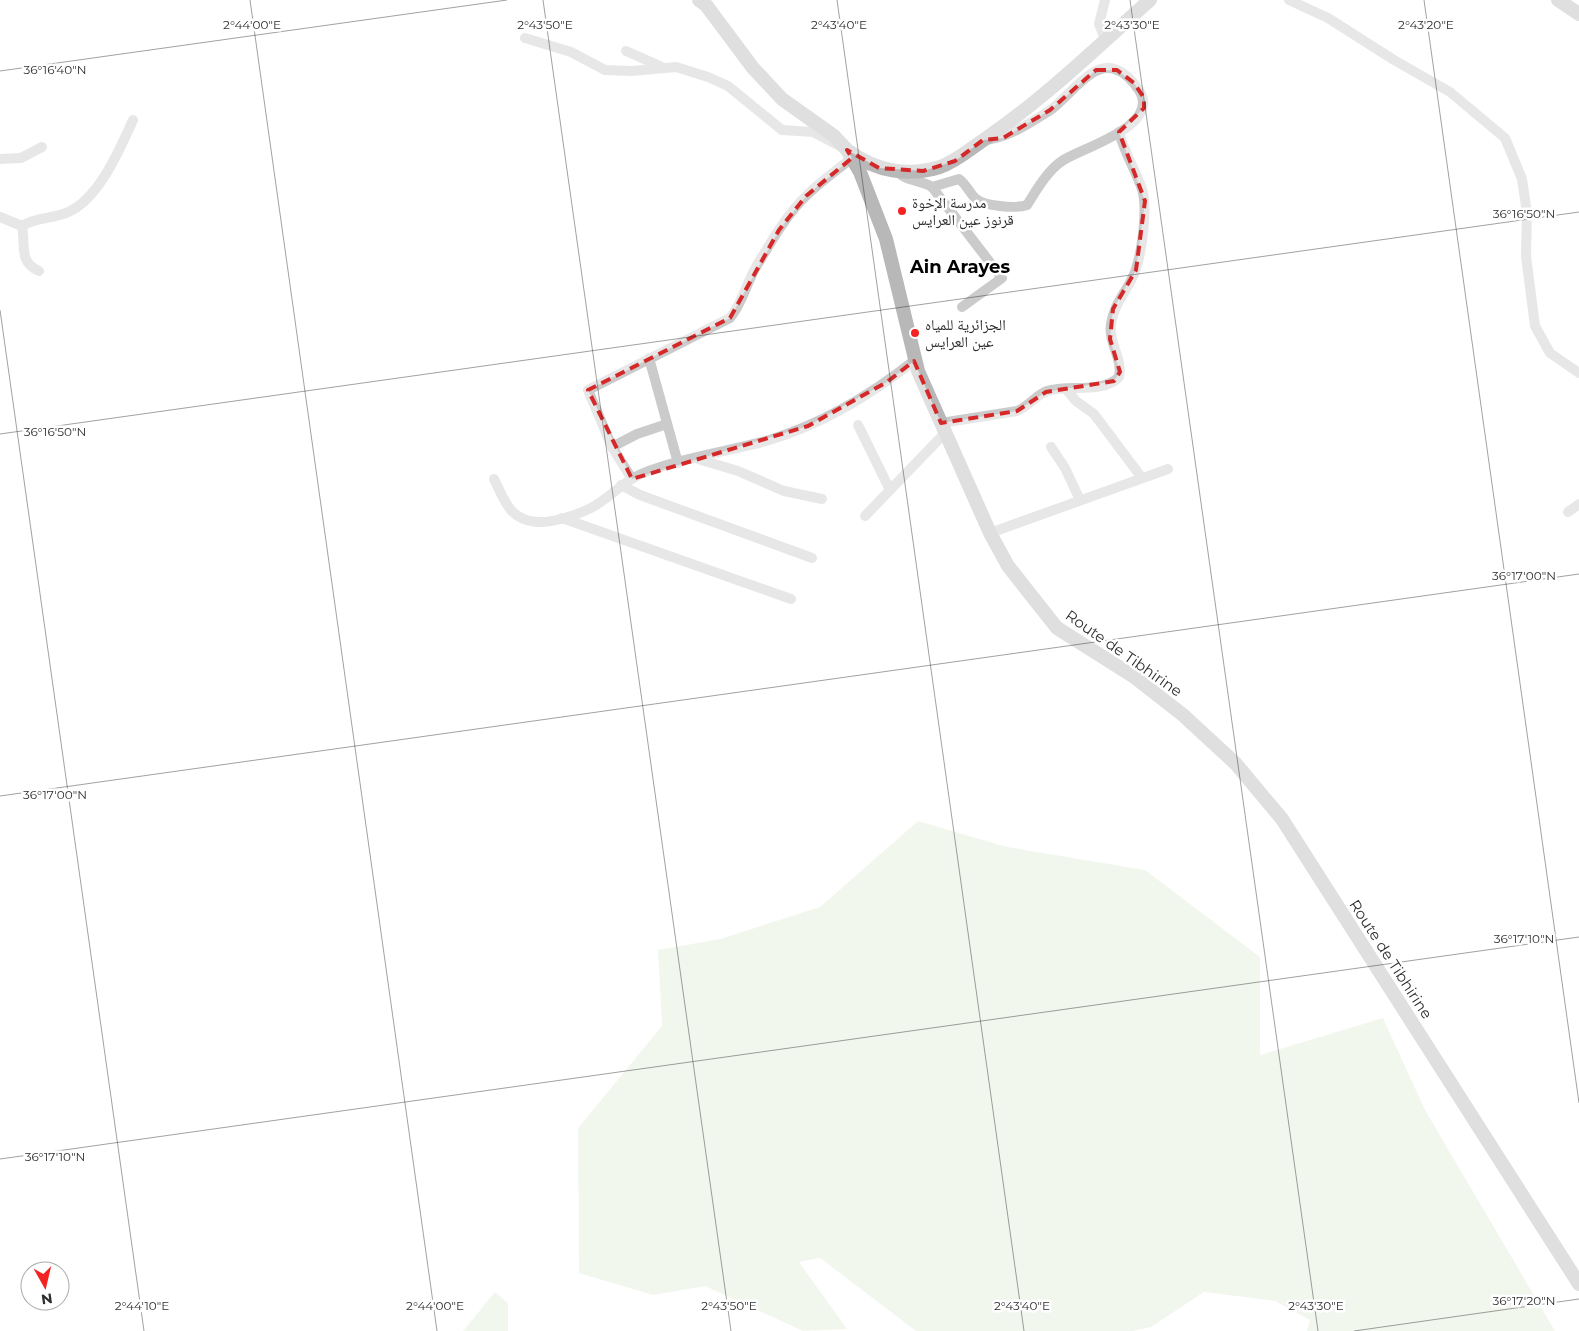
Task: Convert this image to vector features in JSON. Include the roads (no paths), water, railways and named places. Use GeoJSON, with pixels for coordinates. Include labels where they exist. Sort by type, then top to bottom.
{"type":"FeatureCollection","features":[{"type":"Feature","properties":{"kind":"street","name":"Route de Tibhirine"},"geometry":{"type":"LineString","coordinates":[[699,0],[706,5],[753,68],[782,99],[834,136],[850,154],[870,196],[886,239],[915,360],[990,533],[1008,566],[1057,628],[1133,676],[1183,715],[1236,764],[1282,819],[1579,1284]]}},
{"type":"Feature","properties":{"kind":"street"},"geometry":{"type":"LineString","coordinates":[[1105,0],[1099,24],[1105,39]]}},
{"type":"Feature","properties":{"kind":"street"},"geometry":{"type":"LineString","coordinates":[[525,38],[563,48],[605,70],[632,71],[676,67],[708,77],[728,86],[782,130],[813,132],[864,162],[879,168],[897,171],[923,171],[954,161],[1017,117],[1060,82],[1150,0]]}},
{"type":"Feature","properties":{"kind":"street"},"geometry":{"type":"LineString","coordinates":[[1288,0],[1328,18],[1450,92],[1505,138],[1522,179],[1527,214],[1526,256],[1536,326],[1550,353],[1579,373]]}},
{"type":"Feature","properties":{"kind":"street"},"geometry":{"type":"LineString","coordinates":[[1558,0],[1579,14]]}},
{"type":"Feature","properties":{"kind":"street"},"geometry":{"type":"LineString","coordinates":[[626,51],[665,67]]}},
{"type":"Feature","properties":{"kind":"street"},"geometry":{"type":"LineString","coordinates":[[932,187],[959,179],[976,199],[983,202],[1021,207],[1026,205],[1050,172],[1060,162],[1119,132],[1141,115],[1144,108],[1144,98],[1134,83],[1117,70],[1105,67],[1084,78],[1050,110],[1003,138],[983,140]]}},
{"type":"Feature","properties":{"kind":"street"},"geometry":{"type":"LineString","coordinates":[[22,226],[31,221],[65,214],[76,208],[97,186],[118,154],[133,120]]}},
{"type":"Feature","properties":{"kind":"street"},"geometry":{"type":"LineString","coordinates":[[864,516],[890,490],[943,428],[1017,411],[1027,407],[1046,392],[1092,387],[1114,382],[1120,372],[1119,361],[1110,339],[1113,309],[1130,285],[1136,270],[1140,255],[1144,202],[1142,190],[1123,148],[1119,132]]}},
{"type":"Feature","properties":{"kind":"street"},"geometry":{"type":"LineString","coordinates":[[0,159],[21,158],[42,147]]}},
{"type":"Feature","properties":{"kind":"street"},"geometry":{"type":"LineString","coordinates":[[632,479],[612,447],[588,390],[730,318],[740,303],[744,289],[755,269],[792,212],[850,154]]}},
{"type":"Feature","properties":{"kind":"street"},"geometry":{"type":"LineString","coordinates":[[897,171],[903,177],[924,181],[932,187],[1002,278],[962,308]]}},
{"type":"Feature","properties":{"kind":"street"},"geometry":{"type":"LineString","coordinates":[[0,217],[22,226]]}},
{"type":"Feature","properties":{"kind":"street"},"geometry":{"type":"LineString","coordinates":[[22,226],[24,260],[29,267],[38,271]]}},
{"type":"Feature","properties":{"kind":"street"},"geometry":{"type":"LineString","coordinates":[[649,358],[678,463]]}},
{"type":"Feature","properties":{"kind":"street"},"geometry":{"type":"LineString","coordinates":[[494,479],[511,513],[538,522],[562,518],[592,508],[621,485],[632,479],[678,463],[768,440],[808,426],[887,382],[915,360]]}},
{"type":"Feature","properties":{"kind":"street"},"geometry":{"type":"LineString","coordinates":[[1066,389],[1076,402],[1094,414],[1142,478]]}},
{"type":"Feature","properties":{"kind":"street"},"geometry":{"type":"LineString","coordinates":[[612,447],[636,434],[667,424]]}},
{"type":"Feature","properties":{"kind":"street"},"geometry":{"type":"LineString","coordinates":[[858,425],[890,490]]}},
{"type":"Feature","properties":{"kind":"street"},"geometry":{"type":"LineString","coordinates":[[1051,447],[1065,468],[1080,500]]}},
{"type":"Feature","properties":{"kind":"street"},"geometry":{"type":"LineString","coordinates":[[696,458],[738,471],[784,491],[822,499]]}},
{"type":"Feature","properties":{"kind":"street"},"geometry":{"type":"LineString","coordinates":[[990,533],[1168,469]]}},
{"type":"Feature","properties":{"kind":"street"},"geometry":{"type":"LineString","coordinates":[[621,485],[640,495],[812,558]]}},
{"type":"Feature","properties":{"kind":"street"},"geometry":{"type":"LineString","coordinates":[[1568,512],[1579,504]]}},
{"type":"Feature","properties":{"kind":"street"},"geometry":{"type":"LineString","coordinates":[[562,518],[791,599]]}},
{"type":"Feature","properties":{"kind":"place","name":"مدرسة الإخوة قرنوز عين العرايس"},"geometry":{"type":"Point","coordinates":[902,211]}},
{"type":"Feature","properties":{"kind":"place","name":"الجزائرية للمياه عين العرايس"},"geometry":{"type":"Point","coordinates":[915,333]}},
{"type":"Feature","properties":{"kind":"district","name":"Ain Arayes"},"geometry":{"type":"Point","coordinates":[960,267]}}]}
